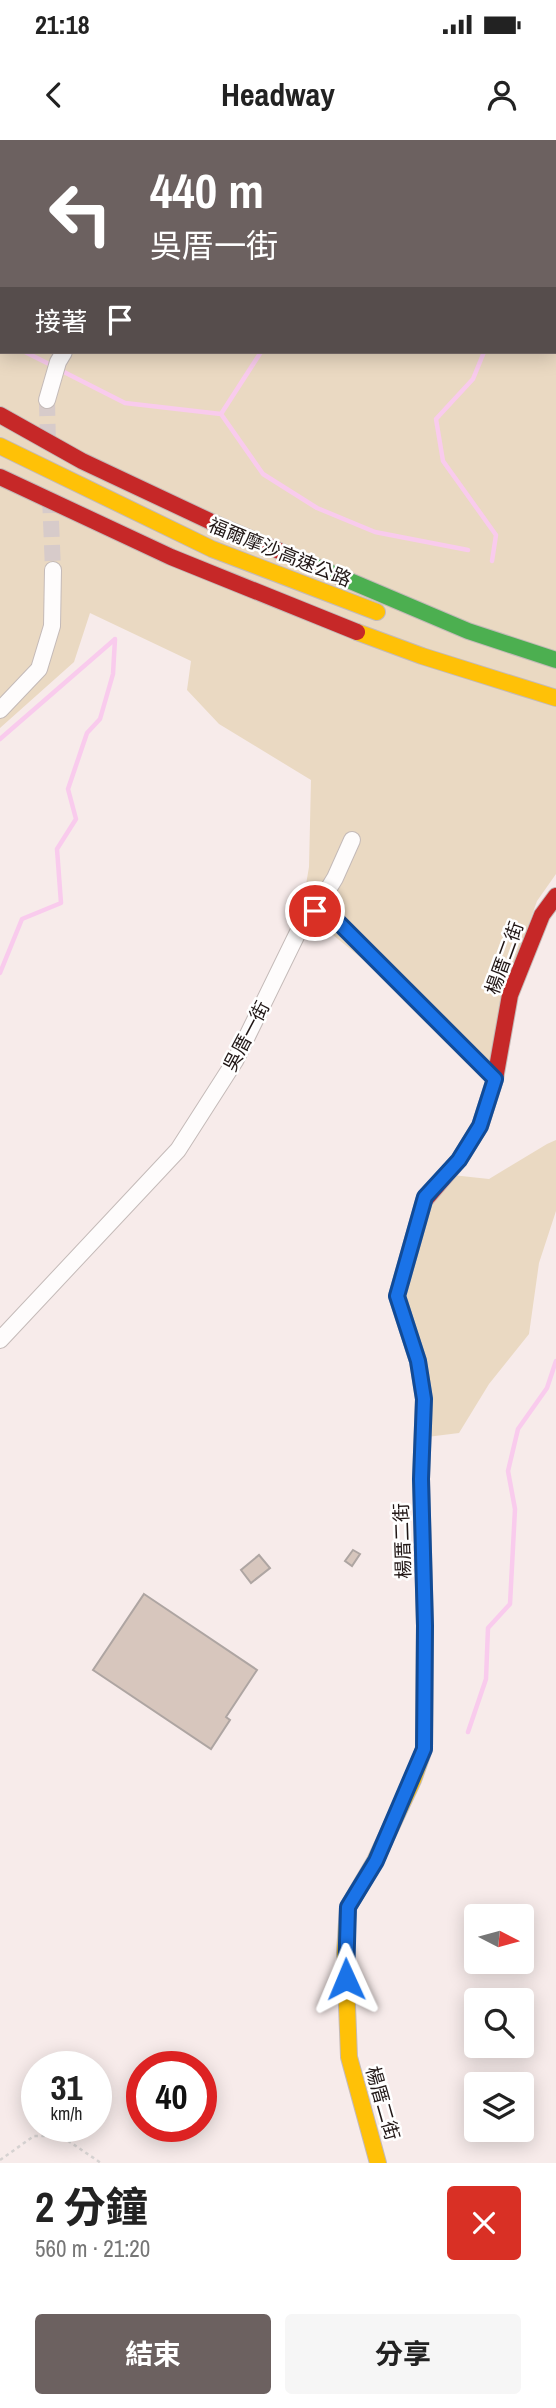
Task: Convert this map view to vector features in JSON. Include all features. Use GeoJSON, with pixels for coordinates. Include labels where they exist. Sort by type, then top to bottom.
{"type":"FeatureCollection","features":[{"type":"Feature","properties":{"kind":"main road"},"geometry":{"type":"LineString","coordinates":[[0,415],[82,461],[218,525],[468,631],[556,660]]}},
{"type":"Feature","properties":{"kind":"main road","name":"福爾摩沙高速公路"},"geometry":{"type":"LineString","coordinates":[[0,446],[212,549],[392,618]]}},
{"type":"Feature","properties":{"kind":"main road"},"geometry":{"type":"LineString","coordinates":[[0,477],[171,557],[325,620],[422,656],[556,698]]}},
{"type":"Feature","properties":{"kind":"main road"},"geometry":{"type":"LineString","coordinates":[[430,633],[556,669]]}},
{"type":"Feature","properties":{"kind":"main road","name":"楊厝二街"},"geometry":{"type":"LineString","coordinates":[[378,2163],[349,2057],[345,1952],[348,1907],[376,1861],[424,1749],[425,1626],[421,1479],[424,1399],[418,1361],[397,1296],[425,1197],[459,1160],[480,1126],[495,1079],[510,995],[542,915],[556,896]]}},
{"type":"Feature","properties":{"kind":"street"},"geometry":{"type":"LineString","coordinates":[[47,400],[63,354]]}},
{"type":"Feature","properties":{"kind":"street"},"geometry":{"type":"LineString","coordinates":[[0,710],[39,668],[52,626],[53,570]]}},
{"type":"Feature","properties":{"kind":"street","name":"吳厝一街"},"geometry":{"type":"LineString","coordinates":[[0,1340],[178,1150],[235,1062],[302,924],[315,911],[335,878],[352,840]]}},
{"type":"Feature","properties":{"kind":"street"},"geometry":{"type":"LineString","coordinates":[[315,911],[331,915],[495,1079]]}},
{"type":"Feature","properties":{"kind":"path"},"geometry":{"type":"LineString","coordinates":[[0,2161],[34,2136],[61,2136],[101,2163]]}},
{"type":"Feature","properties":{"kind":"shaded area"},"geometry":{"type":"Polygon","coordinates":[[[0,354],[556,354],[556,874],[537,901],[506,989],[490,1062],[328,931],[304,896],[309,867],[311,780],[219,724],[187,690],[191,661],[90,613],[74,662],[0,728],[0,354]]]}},
{"type":"Feature","properties":{"kind":"shaded area"},"geometry":{"type":"Polygon","coordinates":[[[556,1140],[556,1211],[539,1263],[529,1334],[489,1384],[459,1433],[427,1437],[402,1290],[429,1203],[452,1175],[489,1179],[556,1140]]]}},
{"type":"Feature","properties":{"kind":"building"},"geometry":{"type":"Polygon","coordinates":[[[353,1550],[360,1554],[352,1566],[345,1561],[353,1550]]]}},
{"type":"Feature","properties":{"kind":"building"},"geometry":{"type":"Polygon","coordinates":[[[259,1555],[270,1568],[251,1583],[241,1570],[259,1555]]]}},
{"type":"Feature","properties":{"kind":"building"},"geometry":{"type":"Polygon","coordinates":[[[144,1594],[257,1670],[226,1717],[230,1720],[211,1749],[93,1670],[144,1594]]]}},
{"type":"Feature","properties":{"kind":"waterway"},"geometry":{"type":"LineString","coordinates":[[29,354],[53,366]]}},
{"type":"Feature","properties":{"kind":"waterway"},"geometry":{"type":"LineString","coordinates":[[221,414],[260,354]]}},
{"type":"Feature","properties":{"kind":"waterway"},"geometry":{"type":"LineString","coordinates":[[483,354],[473,379],[436,419],[443,461],[496,535],[492,561]]}},
{"type":"Feature","properties":{"kind":"waterway"},"geometry":{"type":"LineString","coordinates":[[60,370],[125,403],[221,414],[263,474],[317,508],[375,532],[468,550]]}},
{"type":"Feature","properties":{"kind":"waterway"},"geometry":{"type":"LineString","coordinates":[[0,973],[22,919],[61,903],[57,849],[76,819],[68,789],[87,733],[100,719],[113,674],[115,639]]}},
{"type":"Feature","properties":{"kind":"waterway"},"geometry":{"type":"LineString","coordinates":[[0,739],[114,640]]}},
{"type":"Feature","properties":{"kind":"waterway"},"geometry":{"type":"LineString","coordinates":[[468,1732],[486,1679],[488,1628],[510,1604],[515,1509],[508,1471],[518,1429],[547,1388],[556,1361]]}},
{"type":"Feature","properties":{"kind":"tunnel"},"geometry":{"type":"LineString","coordinates":[[47,400],[48,447]]}},
{"type":"Feature","properties":{"kind":"tunnel"},"geometry":{"type":"LineString","coordinates":[[50,497],[53,570]]}},
{"type":"Feature","properties":{"kind":"traffic: fast"},"geometry":{"type":"LineString","coordinates":[[310,564],[468,631],[556,660]]}},
{"type":"Feature","properties":{"kind":"traffic: fast"},"geometry":{"type":"LineString","coordinates":[[424,1201],[397,1296],[418,1361],[424,1399],[421,1479],[425,1625]]}},
{"type":"Feature","properties":{"kind":"traffic: slow"},"geometry":{"type":"LineString","coordinates":[[0,446],[212,549],[377,612]]}},
{"type":"Feature","properties":{"kind":"traffic: slow"},"geometry":{"type":"LineString","coordinates":[[357,632],[422,656],[556,698]]}},
{"type":"Feature","properties":{"kind":"traffic: slow"},"geometry":{"type":"LineString","coordinates":[[378,2163],[349,2057],[345,1953],[348,1907],[375,1861],[413,1780],[424,1749],[425,1625]]}},
{"type":"Feature","properties":{"kind":"traffic: jam"},"geometry":{"type":"LineString","coordinates":[[0,415],[82,461],[218,525],[310,564]]}},
{"type":"Feature","properties":{"kind":"traffic: jam"},"geometry":{"type":"LineString","coordinates":[[0,477],[171,557],[357,632]]}},
{"type":"Feature","properties":{"kind":"traffic: jam"},"geometry":{"type":"LineString","coordinates":[[424,1201],[459,1160],[480,1126],[495,1079],[510,995],[542,915],[556,896]]}},
{"type":"Feature","properties":{"kind":"route"},"geometry":{"type":"LineString","coordinates":[[315,911],[331,915],[495,1079],[480,1126],[459,1160],[425,1197],[397,1296],[418,1361],[424,1399],[421,1479],[425,1626],[424,1749],[413,1780],[376,1861],[348,1907],[346,1979]]}}]}
